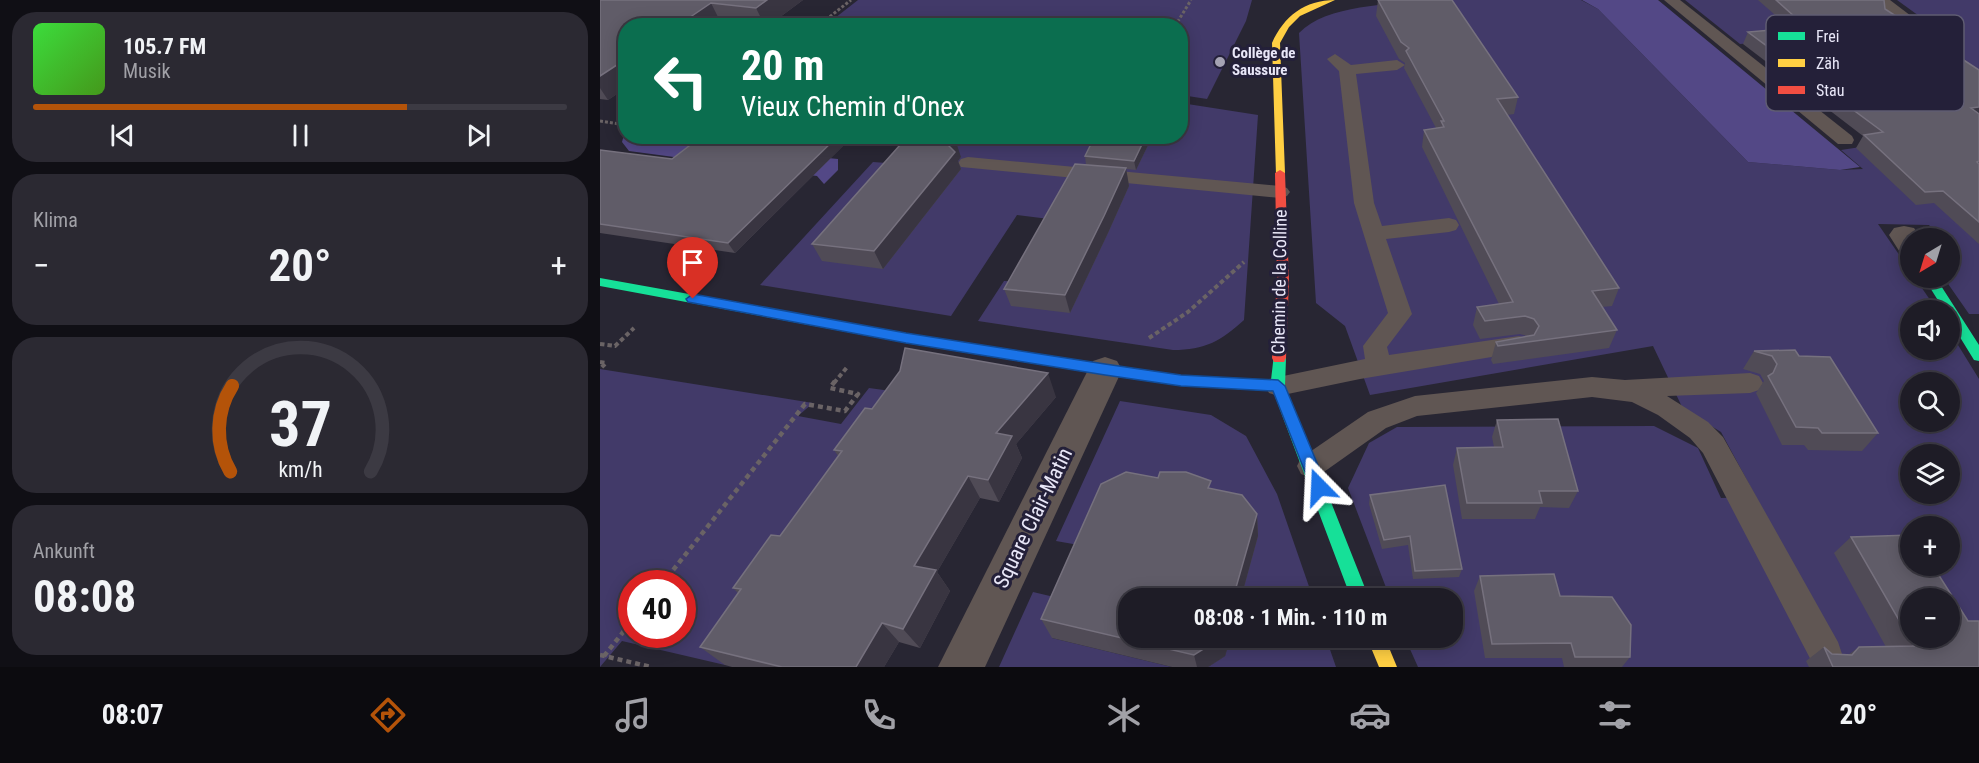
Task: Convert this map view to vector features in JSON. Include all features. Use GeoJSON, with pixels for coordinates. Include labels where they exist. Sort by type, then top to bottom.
{"type":"FeatureCollection","features":[{"type":"Feature","properties":{"kind":"street","name":"Chemin de la Colline"},"geometry":{"type":"LineString","coordinates":[[1278,386],[1283,279],[1276,43],[1289,18],[1312,4],[1331,0]]}},
{"type":"Feature","properties":{"kind":"street"},"geometry":{"type":"LineString","coordinates":[[600,282],[906,338],[1105,370],[1181,381],[1278,386],[1311,465],[1356,588]]}},
{"type":"Feature","properties":{"kind":"street"},"geometry":{"type":"LineString","coordinates":[[1936,288],[1979,356]]}},
{"type":"Feature","properties":{"kind":"street","name":"Square Clair-Matin"},"geometry":{"type":"LineString","coordinates":[[961,667],[1105,370]]}},
{"type":"Feature","properties":{"kind":"street"},"geometry":{"type":"LineString","coordinates":[[1380,648],[1388,667]]}},
{"type":"Feature","properties":{"kind":"lane"},"geometry":{"type":"LineString","coordinates":[[1671,0],[1766,76]]}},
{"type":"Feature","properties":{"kind":"lane"},"geometry":{"type":"LineString","coordinates":[[1880,0],[1901,15]]}},
{"type":"Feature","properties":{"kind":"lane"},"geometry":{"type":"LineString","coordinates":[[1379,366],[1375,346],[1400,314],[1364,204],[1341,64],[1397,65]]}},
{"type":"Feature","properties":{"kind":"lane"},"geometry":{"type":"LineString","coordinates":[[1809,111],[1845,140]]}},
{"type":"Feature","properties":{"kind":"lane"},"geometry":{"type":"LineString","coordinates":[[968,163],[1280,192]]}},
{"type":"Feature","properties":{"kind":"lane"},"geometry":{"type":"LineString","coordinates":[[1374,234],[1449,225]]}},
{"type":"Feature","properties":{"kind":"lane"},"geometry":{"type":"LineString","coordinates":[[1278,386],[1379,366],[1519,345]]}},
{"type":"Feature","properties":{"kind":"lane"},"geometry":{"type":"LineString","coordinates":[[1311,465],[1377,420],[1415,406],[1592,387],[1750,383]]}},
{"type":"Feature","properties":{"kind":"lane"},"geometry":{"type":"LineString","coordinates":[[1623,388],[1667,408],[1699,430],[1713,445],[1826,654]]}},
{"type":"Feature","properties":{"kind":"path"},"geometry":{"type":"LineString","coordinates":[[828,18],[851,0]]}},
{"type":"Feature","properties":{"kind":"path"},"geometry":{"type":"LineString","coordinates":[[1180,18],[1191,0]]}},
{"type":"Feature","properties":{"kind":"path"},"geometry":{"type":"LineString","coordinates":[[600,121],[618,124]]}},
{"type":"Feature","properties":{"kind":"path"},"geometry":{"type":"LineString","coordinates":[[1140,343],[1188,312],[1248,259]]}},
{"type":"Feature","properties":{"kind":"path"},"geometry":{"type":"LineString","coordinates":[[600,344],[615,346],[634,328]]}},
{"type":"Feature","properties":{"kind":"path"},"geometry":{"type":"LineString","coordinates":[[600,362],[606,363],[600,369]]}},
{"type":"Feature","properties":{"kind":"path"},"geometry":{"type":"LineString","coordinates":[[673,570],[805,404],[845,411],[858,394],[830,388],[848,366]]}},
{"type":"Feature","properties":{"kind":"path"},"geometry":{"type":"LineString","coordinates":[[618,637],[602,655],[651,667]]}},
{"type":"Feature","properties":{"kind":"shaded area"},"geometry":{"type":"Polygon","coordinates":[[[858,0],[1252,0],[1246,21],[1207,99],[1188,96],[1188,18],[835,18],[858,0]]]}},
{"type":"Feature","properties":{"kind":"shaded area"},"geometry":{"type":"Polygon","coordinates":[[[1429,0],[1581,0],[1598,9],[1748,162],[1840,170],[1863,169],[1841,150],[1893,142],[1854,111],[1964,111],[1964,15],[1918,15],[1897,0],[1979,0],[1979,314],[1969,314],[1951,288],[1960,288],[1960,228],[1878,224],[1900,256],[1900,288],[1922,288],[1930,300],[1900,300],[1900,360],[1960,360],[1960,348],[1979,379],[1979,667],[1418,667],[1409,648],[1463,648],[1463,588],[1386,588],[1348,488],[1369,443],[1397,427],[1654,426],[1698,448],[1721,498],[1756,497],[1721,432],[1683,409],[1653,346],[1370,395],[1345,326],[1316,303],[1299,33],[1311,23],[1326,16],[1360,8],[1429,0]]]}},
{"type":"Feature","properties":{"kind":"shaded area"},"geometry":{"type":"Polygon","coordinates":[[[1582,0],[1658,0],[1766,89],[1766,111],[1792,111],[1860,167],[1840,170],[1748,162],[1598,9],[1582,0]]]}},
{"type":"Feature","properties":{"kind":"shaded area"},"geometry":{"type":"Polygon","coordinates":[[[1685,0],[1843,0],[1871,15],[1766,15],[1766,42],[1740,44],[1685,0]]]}},
{"type":"Feature","properties":{"kind":"shaded area"},"geometry":{"type":"Polygon","coordinates":[[[1188,104],[1258,115],[1244,320],[1228,334],[1212,343],[1184,350],[978,321],[1004,281],[1024,282],[1057,220],[1017,215],[951,316],[760,285],[873,162],[940,167],[958,144],[1188,144],[1188,104]]]}},
{"type":"Feature","properties":{"kind":"shaded area"},"geometry":{"type":"Polygon","coordinates":[[[624,144],[688,144],[838,159],[838,170],[824,184],[817,176],[629,151],[624,144]]]}},
{"type":"Feature","properties":{"kind":"shaded area"},"geometry":{"type":"Polygon","coordinates":[[[600,369],[813,403],[798,416],[841,424],[869,388],[913,394],[725,665],[652,648],[696,648],[696,570],[618,570],[618,646],[600,667],[600,369]]]}},
{"type":"Feature","properties":{"kind":"shaded area"},"geometry":{"type":"Polygon","coordinates":[[[1120,401],[1211,415],[1246,436],[1277,494],[1310,588],[1211,588],[1090,547],[1056,541],[1120,401]]]}},
{"type":"Feature","properties":{"kind":"shaded area"},"geometry":{"type":"Polygon","coordinates":[[[1033,592],[1067,600],[1052,638],[1172,667],[999,667],[1033,592]]]}},
{"type":"Feature","properties":{"kind":"shaded area"},"geometry":{"type":"Polygon","coordinates":[[[1227,648],[1329,648],[1336,667],[1208,667],[1225,656],[1227,648]]]}},
{"type":"Feature","properties":{"kind":"building"},"geometry":{"type":"Polygon","coordinates":[[[600,0],[767,0],[756,8],[711,3],[689,18],[618,18],[618,64],[600,76],[600,0]]]}},
{"type":"Feature","properties":{"kind":"building"},"geometry":{"type":"Polygon","coordinates":[[[1378,0],[1452,0],[1518,97],[1497,99],[1619,288],[1592,291],[1617,330],[1498,346],[1496,342],[1534,335],[1539,326],[1534,319],[1525,316],[1485,321],[1477,307],[1513,302],[1424,130],[1444,127],[1441,121],[1444,121],[1406,51],[1409,48],[1401,42],[1378,0]]]}},
{"type":"Feature","properties":{"kind":"building"},"geometry":{"type":"Polygon","coordinates":[[[1776,0],[1884,0],[1885,9],[1894,15],[1793,15],[1776,0]]]}},
{"type":"Feature","properties":{"kind":"building"},"geometry":{"type":"Polygon","coordinates":[[[1766,30],[1766,45],[1748,32],[1766,30]]]}},
{"type":"Feature","properties":{"kind":"building"},"geometry":{"type":"Polygon","coordinates":[[[1964,60],[1979,70],[1979,107],[1971,108],[1979,114],[1979,161],[1977,162],[1979,164],[1979,222],[1943,191],[1925,192],[1864,135],[1883,132],[1855,111],[1964,111],[1964,60]]]}},
{"type":"Feature","properties":{"kind":"building"},"geometry":{"type":"Polygon","coordinates":[[[692,144],[830,144],[728,243],[600,224],[600,150],[672,159],[692,144]]]}},
{"type":"Feature","properties":{"kind":"building"},"geometry":{"type":"Polygon","coordinates":[[[901,144],[951,144],[949,146],[955,152],[874,251],[812,244],[901,144]]]}},
{"type":"Feature","properties":{"kind":"building"},"geometry":{"type":"Polygon","coordinates":[[[1091,144],[1142,144],[1134,161],[1085,156],[1091,144]]]}},
{"type":"Feature","properties":{"kind":"building"},"geometry":{"type":"Polygon","coordinates":[[[1075,164],[1126,168],[1065,295],[1004,289],[1075,164]]]}},
{"type":"Feature","properties":{"kind":"building"},"geometry":{"type":"Polygon","coordinates":[[[905,348],[1048,373],[996,433],[1012,436],[988,480],[968,476],[914,566],[936,570],[903,629],[882,623],[856,667],[782,667],[700,647],[741,589],[733,588],[771,535],[780,536],[842,451],[834,450],[865,408],[872,409],[900,371],[905,348]]]}},
{"type":"Feature","properties":{"kind":"building"},"geometry":{"type":"Polygon","coordinates":[[[1795,350],[1799,356],[1830,357],[1878,433],[1822,433],[1818,428],[1796,427],[1768,376],[1773,373],[1777,364],[1772,356],[1754,351],[1795,350]]]}},
{"type":"Feature","properties":{"kind":"building"},"geometry":{"type":"Polygon","coordinates":[[[1558,419],[1578,491],[1539,491],[1542,503],[1467,503],[1457,448],[1503,447],[1497,420],[1558,419]]]}},
{"type":"Feature","properties":{"kind":"building"},"geometry":{"type":"Polygon","coordinates":[[[1126,472],[1158,478],[1160,472],[1186,472],[1211,481],[1208,488],[1242,495],[1257,514],[1236,588],[1118,588],[1118,637],[1041,619],[1101,484],[1126,472]]]}},
{"type":"Feature","properties":{"kind":"building"},"geometry":{"type":"Polygon","coordinates":[[[1445,485],[1462,569],[1415,571],[1410,536],[1384,540],[1370,495],[1445,485]]]}},
{"type":"Feature","properties":{"kind":"building"},"geometry":{"type":"Polygon","coordinates":[[[1900,535],[1900,576],[1939,576],[1947,588],[1900,588],[1900,622],[1851,537],[1900,535]]]}},
{"type":"Feature","properties":{"kind":"building"},"geometry":{"type":"Polygon","coordinates":[[[1554,574],[1560,596],[1612,597],[1631,625],[1630,657],[1575,657],[1571,643],[1492,644],[1480,576],[1554,574]]]}},
{"type":"Feature","properties":{"kind":"building"},"geometry":{"type":"Polygon","coordinates":[[[1960,608],[1968,621],[1979,621],[1979,667],[1833,667],[1824,647],[1832,654],[1852,655],[1859,647],[1960,648],[1960,608]]]}},
{"type":"Feature","properties":{"kind":"building"},"geometry":{"type":"Polygon","coordinates":[[[1164,648],[1205,648],[1194,655],[1164,648]]]}},
{"type":"Feature","properties":{"kind":"traffic: fast"},"geometry":{"type":"LineString","coordinates":[[600,282],[906,338],[1105,370],[1181,381],[1278,386]]}},
{"type":"Feature","properties":{"kind":"traffic: fast"},"geometry":{"type":"LineString","coordinates":[[1936,288],[1979,356]]}},
{"type":"Feature","properties":{"kind":"traffic: fast"},"geometry":{"type":"LineString","coordinates":[[1279,358],[1278,386],[1356,588]]}},
{"type":"Feature","properties":{"kind":"traffic: slow"},"geometry":{"type":"LineString","coordinates":[[1280,173],[1276,43],[1285,26],[1297,14],[1331,0]]}},
{"type":"Feature","properties":{"kind":"traffic: slow"},"geometry":{"type":"LineString","coordinates":[[1380,648],[1388,667]]}},
{"type":"Feature","properties":{"kind":"traffic: jam"},"geometry":{"type":"LineString","coordinates":[[1279,358],[1283,280],[1280,173]]}},
{"type":"Feature","properties":{"kind":"place","name":"Collège de Saussure"},"geometry":{"type":"Point","coordinates":[1220,62]}},
{"type":"Feature","properties":{"kind":"route"},"geometry":{"type":"LineString","coordinates":[[693,299],[906,338],[1105,370],[1181,381],[1278,386],[1319,487]]}}]}
